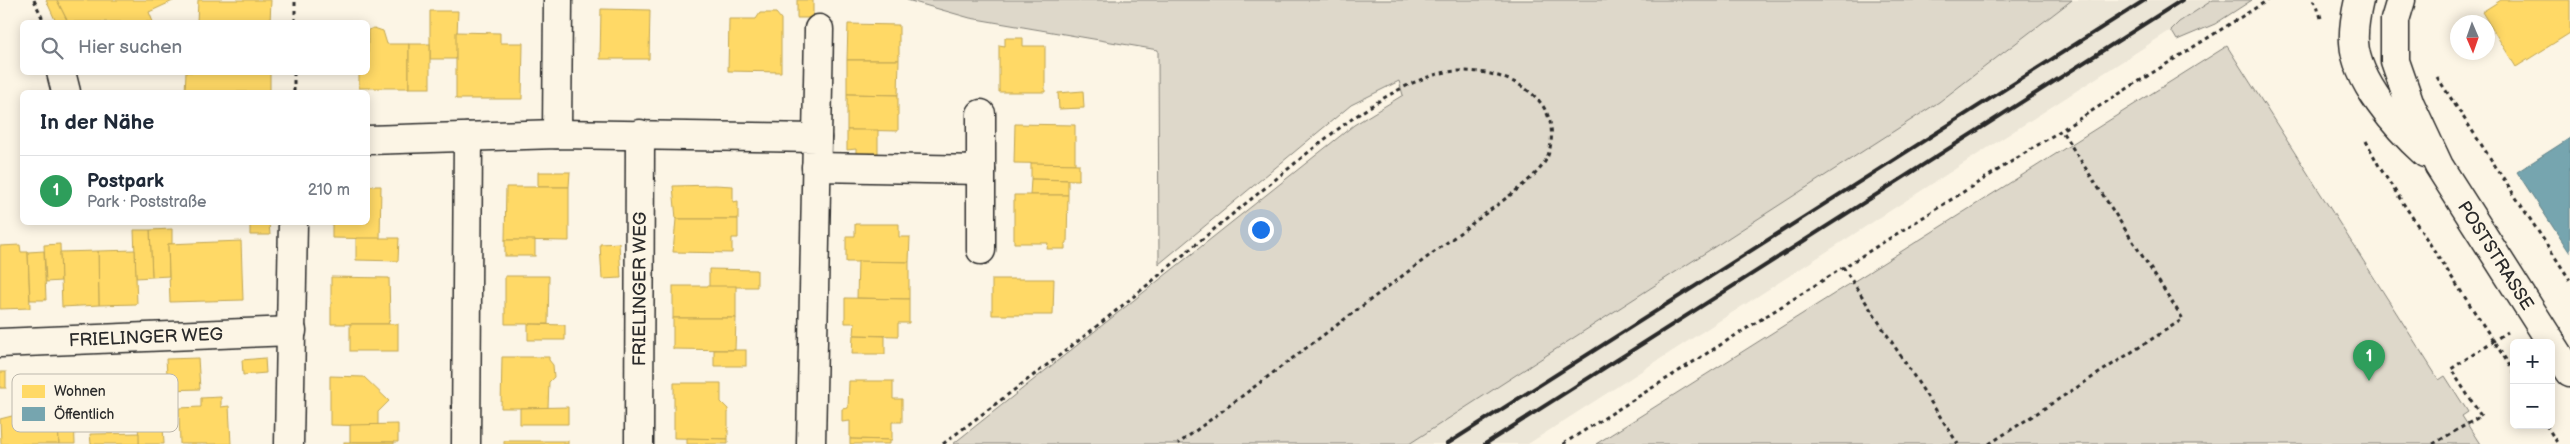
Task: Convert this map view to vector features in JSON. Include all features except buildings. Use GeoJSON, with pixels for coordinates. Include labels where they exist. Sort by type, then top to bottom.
{"type":"FeatureCollection","features":[{"type":"Feature","properties":{"kind":"street"},"geometry":{"type":"LineString","coordinates":[[557,134],[558,0]]}},
{"type":"Feature","properties":{"kind":"street","name":"POSTSTRASSE"},"geometry":{"type":"LineString","coordinates":[[2359,0],[2354,42],[2361,74],[2405,135],[2439,166]]}},
{"type":"Feature","properties":{"kind":"street","name":"POSTSTRASSE"},"geometry":{"type":"LineString","coordinates":[[2401,0],[2395,20],[2396,61],[2410,104],[2439,166],[2570,372]]}},
{"type":"Feature","properties":{"kind":"street"},"geometry":{"type":"LineString","coordinates":[[811,444],[819,29]]}},
{"type":"Feature","properties":{"kind":"street"},"geometry":{"type":"LineString","coordinates":[[62,75],[66,90]]}},
{"type":"Feature","properties":{"kind":"street"},"geometry":{"type":"LineString","coordinates":[[981,114],[981,250]]}},
{"type":"Feature","properties":{"kind":"street"},"geometry":{"type":"LineString","coordinates":[[370,140],[557,134],[817,138]]}},
{"type":"Feature","properties":{"kind":"street","name":"FRIELINGER WEG"},"geometry":{"type":"LineString","coordinates":[[640,134],[640,444]]}},
{"type":"Feature","properties":{"kind":"street"},"geometry":{"type":"LineString","coordinates":[[466,444],[468,137]]}},
{"type":"Feature","properties":{"kind":"street"},"geometry":{"type":"LineString","coordinates":[[816,167],[982,170]]}},
{"type":"Feature","properties":{"kind":"street"},"geometry":{"type":"LineString","coordinates":[[289,444],[293,225]]}},
{"type":"Feature","properties":{"kind":"street","name":"FRIELINGER WEG"},"geometry":{"type":"LineString","coordinates":[[0,343],[292,331]]}},
{"type":"Feature","properties":{"kind":"path"},"geometry":{"type":"LineString","coordinates":[[34,0],[43,20]]}},
{"type":"Feature","properties":{"kind":"path"},"geometry":{"type":"LineString","coordinates":[[294,20],[295,0]]}},
{"type":"Feature","properties":{"kind":"path"},"geometry":{"type":"LineString","coordinates":[[1563,444],[2268,0]]}},
{"type":"Feature","properties":{"kind":"path"},"geometry":{"type":"LineString","coordinates":[[2313,0],[2318,5],[2323,23]]}},
{"type":"Feature","properties":{"kind":"path"},"geometry":{"type":"LineString","coordinates":[[944,444],[1089,332],[1353,118],[1406,87],[1432,75],[1456,69],[1476,70],[1506,78],[1524,87],[1544,105],[1551,129],[1549,153],[1540,169],[1513,193],[1178,444]]}},
{"type":"Feature","properties":{"kind":"path"},"geometry":{"type":"LineString","coordinates":[[2435,74],[2570,280]]}},
{"type":"Feature","properties":{"kind":"path"},"geometry":{"type":"LineString","coordinates":[[294,75],[294,90]]}},
{"type":"Feature","properties":{"kind":"path"},"geometry":{"type":"LineString","coordinates":[[1989,444],[2183,319],[2061,130]]}},
{"type":"Feature","properties":{"kind":"path"},"geometry":{"type":"LineString","coordinates":[[2364,135],[2380,168],[2510,366]]}},
{"type":"Feature","properties":{"kind":"path"},"geometry":{"type":"LineString","coordinates":[[1843,267],[1958,444]]}},
{"type":"Feature","properties":{"kind":"path"},"geometry":{"type":"LineString","coordinates":[[2433,444],[2481,416],[2450,369],[2533,314]]}},
{"type":"Feature","properties":{"kind":"path"},"geometry":{"type":"LineString","coordinates":[[2549,429],[2558,444]]}},
{"type":"Feature","properties":{"kind":"shaded area"},"geometry":{"type":"Polygon","coordinates":[[[907,0],[2072,0],[1939,102],[1409,444],[953,444],[1354,125],[1403,95],[1399,81],[1351,105],[1159,264],[1158,50],[970,18],[907,0]]]}},
{"type":"Feature","properties":{"kind":"shaded area"},"geometry":{"type":"Polygon","coordinates":[[[2072,0],[2213,0],[2179,22],[2171,30],[1528,444],[1409,444],[1939,102],[2072,0]]]}},
{"type":"Feature","properties":{"kind":"shaded area"},"geometry":{"type":"Polygon","coordinates":[[[2213,0],[2252,0],[2215,24],[2177,40],[2171,30],[2179,22],[2213,0]]]}},
{"type":"Feature","properties":{"kind":"shaded area"},"geometry":{"type":"Polygon","coordinates":[[[2227,46],[2439,380],[2445,376],[2468,412],[2462,416],[2480,444],[1596,444],[2227,46]]]}},
{"type":"Feature","properties":{"kind":"railway"},"geometry":{"type":"LineString","coordinates":[[1447,444],[2145,0]]}},
{"type":"Feature","properties":{"kind":"railway"},"geometry":{"type":"LineString","coordinates":[[1485,444],[2182,0]]}},
{"type":"Feature","properties":{"kind":"place","name":"Postpark"},"geometry":{"type":"Point","coordinates":[2369,381]}}]}
